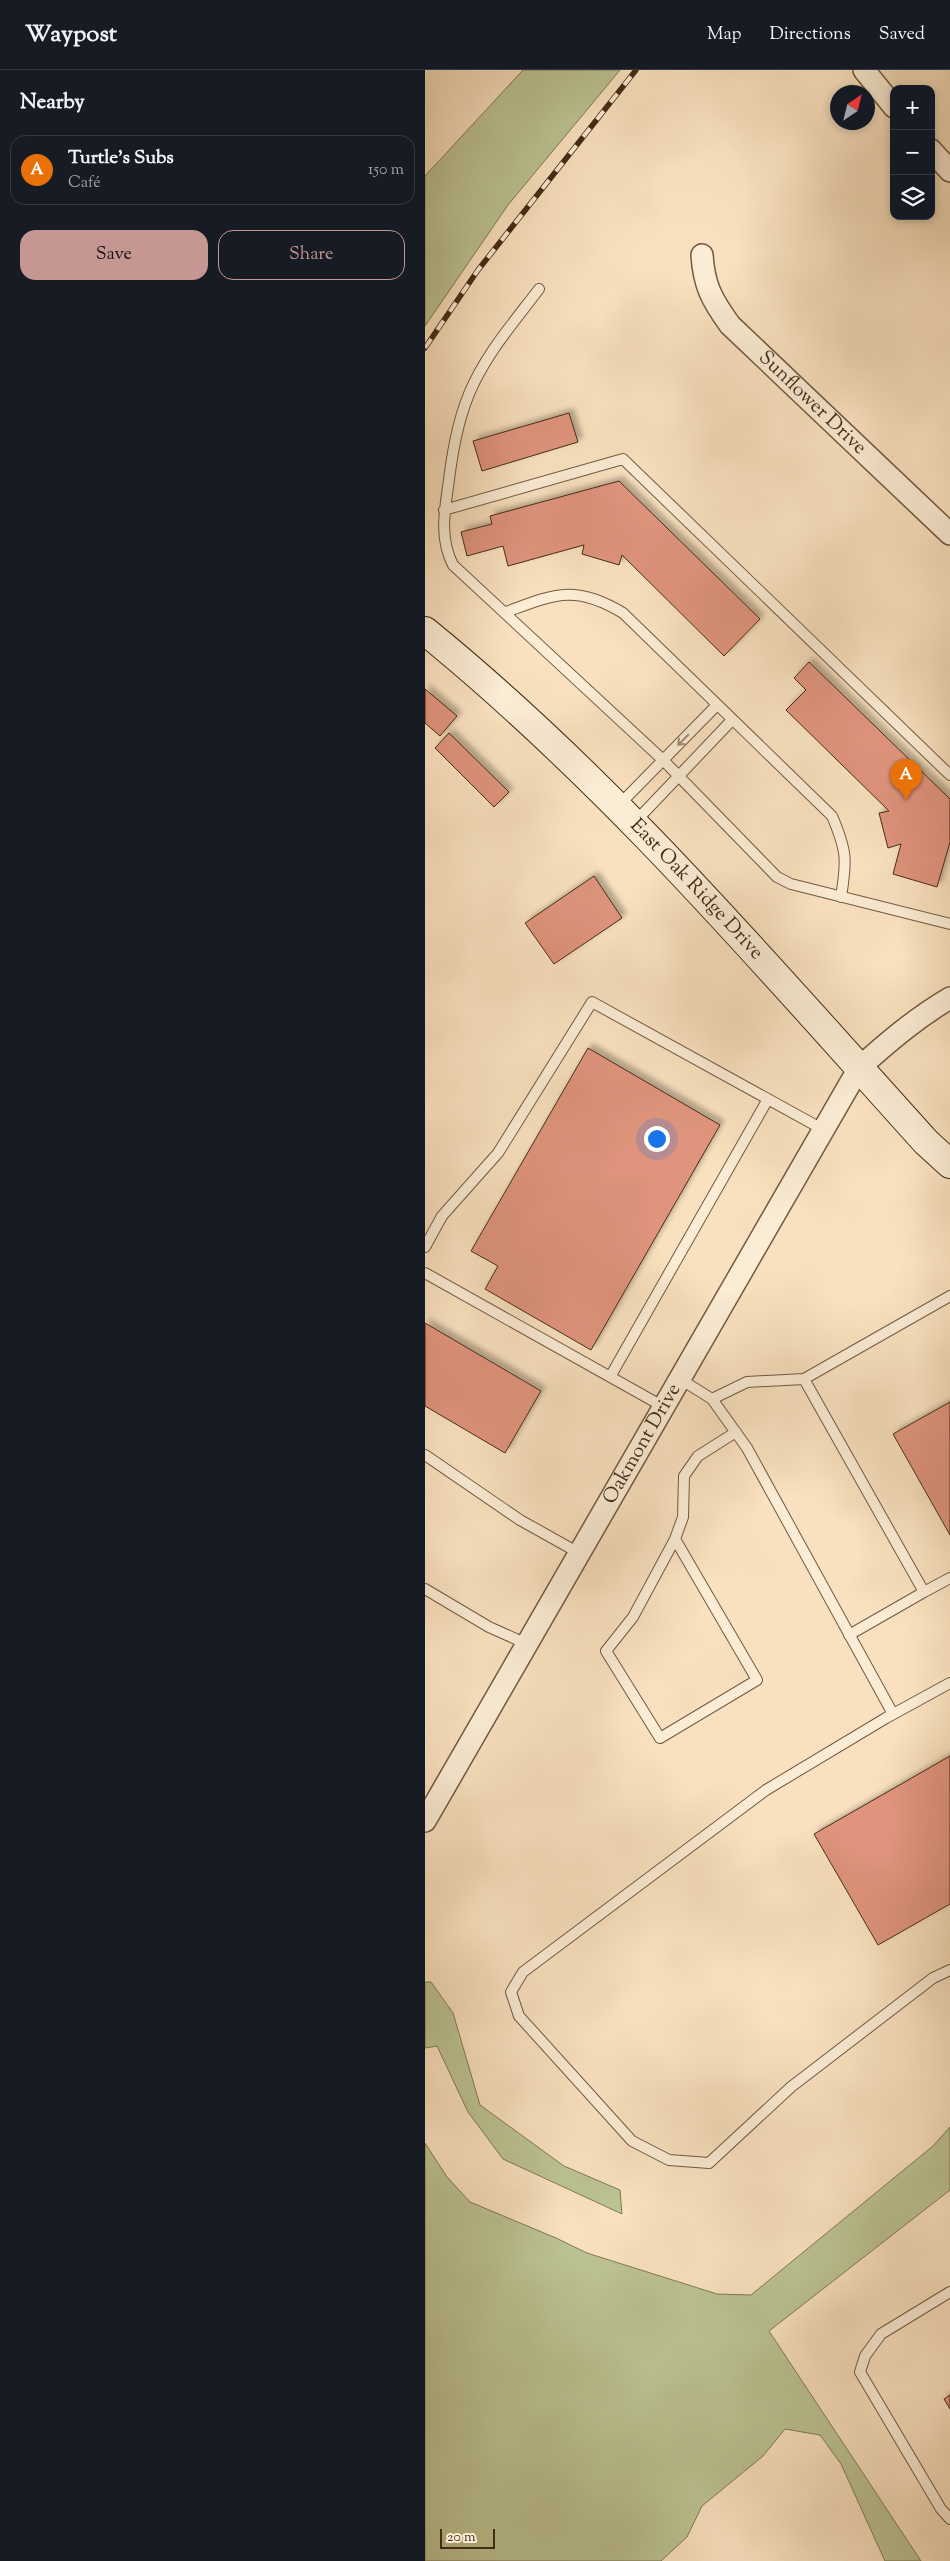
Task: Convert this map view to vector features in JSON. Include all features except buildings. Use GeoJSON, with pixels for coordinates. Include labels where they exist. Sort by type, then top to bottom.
{"type":"FeatureCollection","features":[{"type":"Feature","properties":{"kind":"main road","name":"East Oak Ridge Drive"},"geometry":{"type":"LineString","coordinates":[[425,630],[512,706],[627,814],[739,934],[926,1142],[950,1164]]}},
{"type":"Feature","properties":{"kind":"street"},"geometry":{"type":"LineString","coordinates":[[864,70],[890,102]]}},
{"type":"Feature","properties":{"kind":"street"},"geometry":{"type":"LineString","coordinates":[[935,154],[950,171]]}},
{"type":"Feature","properties":{"kind":"street","name":"Sunflower Drive"},"geometry":{"type":"LineString","coordinates":[[702,255],[704,278],[713,302],[730,325],[950,534]]}},
{"type":"Feature","properties":{"kind":"street","name":"Oakmont Drive"},"geometry":{"type":"LineString","coordinates":[[425,1821],[859,1068],[891,1039],[925,1013],[950,998]]}},
{"type":"Feature","properties":{"kind":"lane"},"geometry":{"type":"LineString","coordinates":[[539,289],[488,357],[469,394],[453,445],[444,510],[443,535],[446,552],[453,565],[506,612],[679,775],[777,877],[791,884],[950,924]]}},
{"type":"Feature","properties":{"kind":"lane"},"geometry":{"type":"LineString","coordinates":[[444,510],[623,459],[950,775]]}},
{"type":"Feature","properties":{"kind":"lane"},"geometry":{"type":"LineString","coordinates":[[506,612],[548,597],[569,594],[587,596],[606,603],[623,614],[832,816],[842,839],[847,861],[841,897]]}},
{"type":"Feature","properties":{"kind":"lane"},"geometry":{"type":"LineString","coordinates":[[627,814],[663,760],[717,705]]}},
{"type":"Feature","properties":{"kind":"lane"},"geometry":{"type":"LineString","coordinates":[[627,814],[679,775],[732,720]]}},
{"type":"Feature","properties":{"kind":"lane"},"geometry":{"type":"LineString","coordinates":[[425,1246],[442,1216],[498,1153],[592,1002],[824,1130]]}},
{"type":"Feature","properties":{"kind":"lane"},"geometry":{"type":"LineString","coordinates":[[609,1377],[768,1099]]}},
{"type":"Feature","properties":{"kind":"lane"},"geometry":{"type":"LineString","coordinates":[[425,1272],[663,1407]]}},
{"type":"Feature","properties":{"kind":"lane"},"geometry":{"type":"LineString","coordinates":[[712,1399],[747,1382],[804,1379],[950,1296]]}},
{"type":"Feature","properties":{"kind":"lane"},"geometry":{"type":"LineString","coordinates":[[804,1379],[924,1592]]}},
{"type":"Feature","properties":{"kind":"lane"},"geometry":{"type":"LineString","coordinates":[[679,1380],[712,1399],[747,1448],[893,1714]]}},
{"type":"Feature","properties":{"kind":"lane"},"geometry":{"type":"LineString","coordinates":[[675,1539],[757,1680],[660,1738],[606,1652],[633,1617],[675,1539],[683,1517],[684,1476],[698,1456],[736,1432]]}},
{"type":"Feature","properties":{"kind":"lane"},"geometry":{"type":"LineString","coordinates":[[425,1455],[520,1520],[579,1553]]}},
{"type":"Feature","properties":{"kind":"lane"},"geometry":{"type":"LineString","coordinates":[[849,1635],[950,1578]]}},
{"type":"Feature","properties":{"kind":"lane"},"geometry":{"type":"LineString","coordinates":[[425,1590],[489,1627],[527,1644]]}},
{"type":"Feature","properties":{"kind":"lane"},"geometry":{"type":"LineString","coordinates":[[950,1683],[893,1714],[766,1790],[523,1972],[511,1992],[519,2016],[632,2141],[669,2160],[709,2163],[791,2087],[933,1978],[950,1970]]}},
{"type":"Feature","properties":{"kind":"lane"},"geometry":{"type":"LineString","coordinates":[[950,2292],[881,2334],[865,2356],[859,2372],[941,2509],[950,2519]]}},
{"type":"Feature","properties":{"kind":"green space"},"geometry":{"type":"Polygon","coordinates":[[[523,70],[620,70],[508,205],[425,326],[425,176],[523,70]]]}},
{"type":"Feature","properties":{"kind":"green space"},"geometry":{"type":"Polygon","coordinates":[[[425,1982],[431,1982],[453,2013],[480,2105],[564,2166],[620,2190],[622,2214],[503,2159],[468,2112],[437,2046],[425,2048],[425,1982]]]}},
{"type":"Feature","properties":{"kind":"green space"},"geometry":{"type":"Polygon","coordinates":[[[950,2127],[950,2190],[769,2331],[921,2561],[885,2561],[841,2464],[820,2435],[785,2429],[763,2456],[702,2506],[687,2537],[661,2561],[425,2561],[425,2143],[447,2177],[470,2202],[587,2253],[717,2294],[751,2295],[933,2146],[950,2127]]]}},
{"type":"Feature","properties":{"kind":"railway"},"geometry":{"type":"LineString","coordinates":[[425,348],[478,270],[636,70]]}},
{"type":"Feature","properties":{"kind":"place","name":"Turtle’s Subs"},"geometry":{"type":"Point","coordinates":[906,800]}}]}
